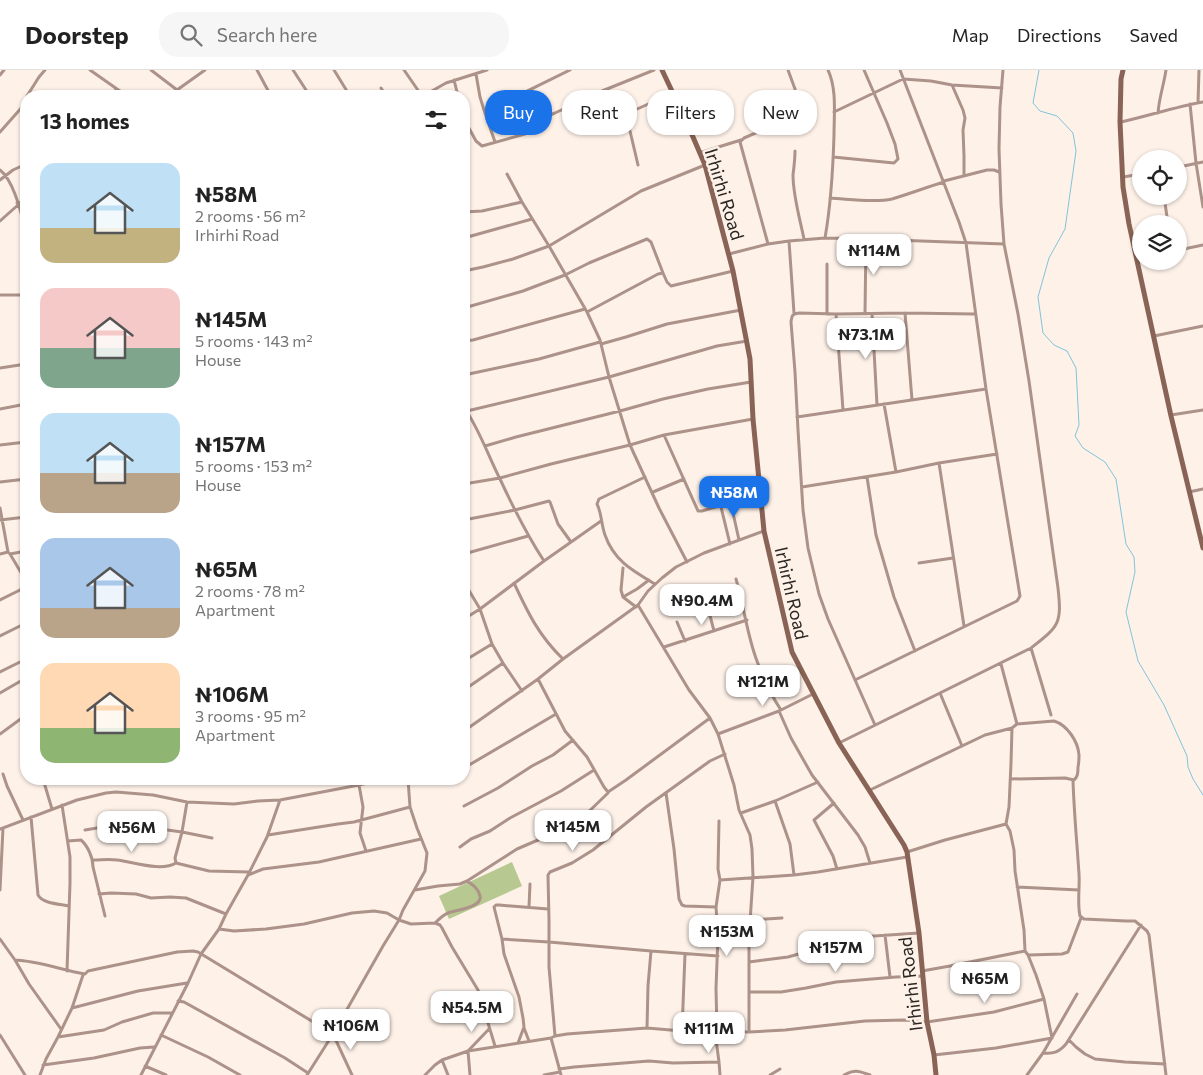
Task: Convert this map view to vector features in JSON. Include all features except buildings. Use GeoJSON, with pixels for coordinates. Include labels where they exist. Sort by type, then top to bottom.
{"type":"FeatureCollection","features":[{"type":"Feature","properties":{"kind":"street"},"geometry":{"type":"LineString","coordinates":[[0,75],[4,70]]}},
{"type":"Feature","properties":{"kind":"street"},"geometry":{"type":"LineString","coordinates":[[32,90],[46,70]]}},
{"type":"Feature","properties":{"kind":"street"},"geometry":{"type":"LineString","coordinates":[[90,70],[117,89]]}},
{"type":"Feature","properties":{"kind":"street"},"geometry":{"type":"LineString","coordinates":[[150,70],[177,90],[205,70]]}},
{"type":"Feature","properties":{"kind":"street"},"geometry":{"type":"LineString","coordinates":[[257,70],[268,90]]}},
{"type":"Feature","properties":{"kind":"street"},"geometry":{"type":"LineString","coordinates":[[292,70],[306,90]]}},
{"type":"Feature","properties":{"kind":"street"},"geometry":{"type":"LineString","coordinates":[[334,70],[346,90]]}},
{"type":"Feature","properties":{"kind":"street"},"geometry":{"type":"LineString","coordinates":[[404,70],[418,90]]}},
{"type":"Feature","properties":{"kind":"street"},"geometry":{"type":"LineString","coordinates":[[433,90],[454,80],[487,70]]}},
{"type":"Feature","properties":{"kind":"street"},"geometry":{"type":"LineString","coordinates":[[484,110],[505,102],[570,70]]}},
{"type":"Feature","properties":{"kind":"street"},"geometry":{"type":"LineString","coordinates":[[470,131],[482,146],[525,134],[525,126],[528,124],[602,90],[654,70]]}},
{"type":"Feature","properties":{"kind":"street","name":"Irhirhi Road"},"geometry":{"type":"LineString","coordinates":[[662,70],[672,90]]}},
{"type":"Feature","properties":{"kind":"street"},"geometry":{"type":"LineString","coordinates":[[699,153],[741,140],[783,121],[786,109],[796,94],[788,70]]}},
{"type":"Feature","properties":{"kind":"street"},"geometry":{"type":"LineString","coordinates":[[825,238],[829,217],[834,112],[833,88],[828,70]]}},
{"type":"Feature","properties":{"kind":"street"},"geometry":{"type":"LineString","coordinates":[[833,158],[894,163],[898,159],[895,144],[864,70]]}},
{"type":"Feature","properties":{"kind":"street"},"geometry":{"type":"LineString","coordinates":[[855,680],[1017,601],[1020,596],[986,389],[966,243],[900,70]]}},
{"type":"Feature","properties":{"kind":"street"},"geometry":{"type":"LineString","coordinates":[[839,743],[1031,648],[1052,630],[1057,623],[1060,608],[1029,381],[1004,244],[999,140],[1003,70]]}},
{"type":"Feature","properties":{"kind":"street"},"geometry":{"type":"LineString","coordinates":[[1123,70],[1120,122],[1122,177],[1132,235]]}},
{"type":"Feature","properties":{"kind":"street"},"geometry":{"type":"LineString","coordinates":[[1158,113],[1166,70]]}},
{"type":"Feature","properties":{"kind":"street"},"geometry":{"type":"LineString","coordinates":[[1198,103],[1199,70]]}},
{"type":"Feature","properties":{"kind":"street"},"geometry":{"type":"LineString","coordinates":[[476,74],[480,97],[495,142]]}},
{"type":"Feature","properties":{"kind":"street"},"geometry":{"type":"LineString","coordinates":[[834,112],[903,79],[927,80],[952,85],[1002,88]]}},
{"type":"Feature","properties":{"kind":"street"},"geometry":{"type":"LineString","coordinates":[[454,80],[456,90]]}},
{"type":"Feature","properties":{"kind":"street"},"geometry":{"type":"LineString","coordinates":[[952,85],[965,119],[963,130],[964,176]]}},
{"type":"Feature","properties":{"kind":"street"},"geometry":{"type":"LineString","coordinates":[[1120,122],[1203,102]]}},
{"type":"Feature","properties":{"kind":"street"},"geometry":{"type":"LineString","coordinates":[[1190,104],[1203,207]]}},
{"type":"Feature","properties":{"kind":"street"},"geometry":{"type":"LineString","coordinates":[[638,165],[626,114],[647,105]]}},
{"type":"Feature","properties":{"kind":"street"},"geometry":{"type":"LineString","coordinates":[[0,132],[20,109]]}},
{"type":"Feature","properties":{"kind":"street","name":"Irhirhi Road"},"geometry":{"type":"LineString","coordinates":[[692,135],[705,166],[729,254],[741,310],[750,359],[753,419],[764,531],[792,652],[839,743],[904,844],[919,933],[927,1022],[936,1075]]}},
{"type":"Feature","properties":{"kind":"street"},"geometry":{"type":"LineString","coordinates":[[741,140],[740,144],[768,244]]}},
{"type":"Feature","properties":{"kind":"street"},"geometry":{"type":"LineString","coordinates":[[795,151],[793,175],[795,195],[804,240]]}},
{"type":"Feature","properties":{"kind":"street"},"geometry":{"type":"LineString","coordinates":[[1187,165],[1203,162]]}},
{"type":"Feature","properties":{"kind":"street"},"geometry":{"type":"LineString","coordinates":[[470,270],[505,261],[549,246],[642,191],[705,166]]}},
{"type":"Feature","properties":{"kind":"street"},"geometry":{"type":"LineString","coordinates":[[0,180],[20,167]]}},
{"type":"Feature","properties":{"kind":"street"},"geometry":{"type":"LineString","coordinates":[[0,170],[10,182],[20,211]]}},
{"type":"Feature","properties":{"kind":"street"},"geometry":{"type":"LineString","coordinates":[[830,198],[892,199],[964,176],[989,170],[1000,173]]}},
{"type":"Feature","properties":{"kind":"street"},"geometry":{"type":"LineString","coordinates":[[507,174],[586,310],[601,343],[609,377],[630,445],[659,508],[687,562]]}},
{"type":"Feature","properties":{"kind":"street"},"geometry":{"type":"LineString","coordinates":[[1122,177],[1132,175]]}},
{"type":"Feature","properties":{"kind":"street"},"geometry":{"type":"LineString","coordinates":[[470,212],[482,211],[522,202]]}},
{"type":"Feature","properties":{"kind":"street"},"geometry":{"type":"LineString","coordinates":[[0,221],[18,204]]}},
{"type":"Feature","properties":{"kind":"street"},"geometry":{"type":"LineString","coordinates":[[470,236],[532,219]]}},
{"type":"Feature","properties":{"kind":"street"},"geometry":{"type":"LineString","coordinates":[[729,254],[768,244],[825,238],[1004,244]]}},
{"type":"Feature","properties":{"kind":"street"},"geometry":{"type":"LineString","coordinates":[[470,306],[523,291],[647,239],[651,242],[662,273],[667,282],[672,286],[733,271]]}},
{"type":"Feature","properties":{"kind":"street"},"geometry":{"type":"LineString","coordinates":[[864,314],[866,239]]}},
{"type":"Feature","properties":{"kind":"street"},"geometry":{"type":"LineString","coordinates":[[789,241],[794,314],[791,322],[803,510],[808,548],[819,594],[828,619],[875,725]]}},
{"type":"Feature","properties":{"kind":"street"},"geometry":{"type":"LineString","coordinates":[[1187,248],[1203,245]]}},
{"type":"Feature","properties":{"kind":"street"},"geometry":{"type":"LineString","coordinates":[[827,264],[828,314]]}},
{"type":"Feature","properties":{"kind":"street"},"geometry":{"type":"LineString","coordinates":[[1141,270],[1171,416],[1203,548]]}},
{"type":"Feature","properties":{"kind":"street"},"geometry":{"type":"LineString","coordinates":[[470,340],[586,310],[648,278],[662,273]]}},
{"type":"Feature","properties":{"kind":"street"},"geometry":{"type":"LineString","coordinates":[[0,295],[20,295]]}},
{"type":"Feature","properties":{"kind":"street"},"geometry":{"type":"LineString","coordinates":[[470,374],[539,359],[626,337],[667,324],[741,310]]}},
{"type":"Feature","properties":{"kind":"street"},"geometry":{"type":"LineString","coordinates":[[905,313],[912,400]]}},
{"type":"Feature","properties":{"kind":"street"},"geometry":{"type":"LineString","coordinates":[[794,314],[975,314]]}},
{"type":"Feature","properties":{"kind":"street"},"geometry":{"type":"LineString","coordinates":[[836,314],[844,410]]}},
{"type":"Feature","properties":{"kind":"street"},"geometry":{"type":"LineString","coordinates":[[872,314],[878,405]]}},
{"type":"Feature","properties":{"kind":"street"},"geometry":{"type":"LineString","coordinates":[[1154,336],[1203,326]]}},
{"type":"Feature","properties":{"kind":"street"},"geometry":{"type":"LineString","coordinates":[[470,410],[609,377],[717,346],[747,341]]}},
{"type":"Feature","properties":{"kind":"street"},"geometry":{"type":"LineString","coordinates":[[0,368],[20,365]]}},
{"type":"Feature","properties":{"kind":"street"},"geometry":{"type":"LineString","coordinates":[[485,446],[516,436],[708,388],[751,382]]}},
{"type":"Feature","properties":{"kind":"street"},"geometry":{"type":"LineString","coordinates":[[797,417],[986,389]]}},
{"type":"Feature","properties":{"kind":"street"},"geometry":{"type":"LineString","coordinates":[[884,404],[896,472]]}},
{"type":"Feature","properties":{"kind":"street"},"geometry":{"type":"LineString","coordinates":[[0,409],[20,405]]}},
{"type":"Feature","properties":{"kind":"street"},"geometry":{"type":"LineString","coordinates":[[1171,416],[1203,410]]}},
{"type":"Feature","properties":{"kind":"street"},"geometry":{"type":"LineString","coordinates":[[470,419],[528,536],[544,561]]}},
{"type":"Feature","properties":{"kind":"street"},"geometry":{"type":"LineString","coordinates":[[470,483],[500,478],[664,435],[753,419]]}},
{"type":"Feature","properties":{"kind":"street"},"geometry":{"type":"LineString","coordinates":[[664,435],[698,511],[702,512],[719,506],[722,507],[730,544]]}},
{"type":"Feature","properties":{"kind":"street"},"geometry":{"type":"LineString","coordinates":[[0,445],[20,443]]}},
{"type":"Feature","properties":{"kind":"street"},"geometry":{"type":"LineString","coordinates":[[802,487],[997,454]]}},
{"type":"Feature","properties":{"kind":"street"},"geometry":{"type":"LineString","coordinates":[[939,463],[964,626]]}},
{"type":"Feature","properties":{"kind":"street"},"geometry":{"type":"LineString","coordinates":[[645,476],[599,499],[597,504],[610,548],[628,567],[655,584]]}},
{"type":"Feature","properties":{"kind":"street"},"geometry":{"type":"LineString","coordinates":[[867,477],[876,535],[894,597],[915,651]]}},
{"type":"Feature","properties":{"kind":"street"},"geometry":{"type":"LineString","coordinates":[[652,492],[684,479]]}},
{"type":"Feature","properties":{"kind":"street"},"geometry":{"type":"LineString","coordinates":[[0,482],[20,480]]}},
{"type":"Feature","properties":{"kind":"street"},"geometry":{"type":"LineString","coordinates":[[1189,492],[1203,490]]}},
{"type":"Feature","properties":{"kind":"street"},"geometry":{"type":"LineString","coordinates":[[470,519],[549,501],[558,524],[570,542]]}},
{"type":"Feature","properties":{"kind":"street"},"geometry":{"type":"LineString","coordinates":[[0,508],[9,553],[20,571]]}},
{"type":"Feature","properties":{"kind":"street"},"geometry":{"type":"LineString","coordinates":[[734,513],[739,540]]}},
{"type":"Feature","properties":{"kind":"street"},"geometry":{"type":"LineString","coordinates":[[1,520],[20,518]]}},
{"type":"Feature","properties":{"kind":"street"},"geometry":{"type":"LineString","coordinates":[[470,615],[601,521]]}},
{"type":"Feature","properties":{"kind":"street"},"geometry":{"type":"LineString","coordinates":[[470,728],[637,606],[655,584],[676,567],[704,553],[764,531]]}},
{"type":"Feature","properties":{"kind":"street"},"geometry":{"type":"LineString","coordinates":[[470,552],[528,536]]}},
{"type":"Feature","properties":{"kind":"street"},"geometry":{"type":"LineString","coordinates":[[0,554],[20,552]]}},
{"type":"Feature","properties":{"kind":"street"},"geometry":{"type":"LineString","coordinates":[[919,563],[954,558]]}},
{"type":"Feature","properties":{"kind":"street"},"geometry":{"type":"LineString","coordinates":[[623,568],[621,590],[623,597],[637,606],[689,690],[710,718],[718,734],[741,813],[750,834],[752,877],[749,1032]]}},
{"type":"Feature","properties":{"kind":"street"},"geometry":{"type":"LineString","coordinates":[[736,579],[757,662],[791,738],[812,775],[858,835],[865,847],[870,863]]}},
{"type":"Feature","properties":{"kind":"street"},"geometry":{"type":"LineString","coordinates":[[623,597],[638,589],[649,580]]}},
{"type":"Feature","properties":{"kind":"street"},"geometry":{"type":"LineString","coordinates":[[514,583],[546,642],[563,659]]}},
{"type":"Feature","properties":{"kind":"street"},"geometry":{"type":"LineString","coordinates":[[0,600],[20,590]]}},
{"type":"Feature","properties":{"kind":"street"},"geometry":{"type":"LineString","coordinates":[[470,592],[480,609],[492,644],[522,691]]}},
{"type":"Feature","properties":{"kind":"street"},"geometry":{"type":"LineString","coordinates":[[707,604],[714,631]]}},
{"type":"Feature","properties":{"kind":"street"},"geometry":{"type":"LineString","coordinates":[[664,647],[747,620]]}},
{"type":"Feature","properties":{"kind":"street"},"geometry":{"type":"LineString","coordinates":[[678,622],[685,641]]}},
{"type":"Feature","properties":{"kind":"street"},"geometry":{"type":"LineString","coordinates":[[0,636],[20,626]]}},
{"type":"Feature","properties":{"kind":"street"},"geometry":{"type":"LineString","coordinates":[[470,657],[492,644]]}},
{"type":"Feature","properties":{"kind":"street"},"geometry":{"type":"LineString","coordinates":[[1031,648],[1051,715]]}},
{"type":"Feature","properties":{"kind":"street"},"geometry":{"type":"LineString","coordinates":[[0,672],[20,662]]}},
{"type":"Feature","properties":{"kind":"street"},"geometry":{"type":"LineString","coordinates":[[470,686],[503,662]]}},
{"type":"Feature","properties":{"kind":"street"},"geometry":{"type":"LineString","coordinates":[[1001,664],[1017,724]]}},
{"type":"Feature","properties":{"kind":"street"},"geometry":{"type":"LineString","coordinates":[[538,679],[565,732],[587,757],[608,792]]}},
{"type":"Feature","properties":{"kind":"street"},"geometry":{"type":"LineString","coordinates":[[0,693],[20,681]]}},
{"type":"Feature","properties":{"kind":"street"},"geometry":{"type":"LineString","coordinates":[[940,693],[962,746]]}},
{"type":"Feature","properties":{"kind":"street"},"geometry":{"type":"LineString","coordinates":[[718,734],[780,711],[813,694]]}},
{"type":"Feature","properties":{"kind":"street"},"geometry":{"type":"LineString","coordinates":[[470,765],[556,714]]}},
{"type":"Feature","properties":{"kind":"street"},"geometry":{"type":"LineString","coordinates":[[414,890],[460,884],[517,849],[580,820],[608,792],[710,718]]}},
{"type":"Feature","properties":{"kind":"street"},"geometry":{"type":"LineString","coordinates":[[0,734],[20,719]]}},
{"type":"Feature","properties":{"kind":"street"},"geometry":{"type":"LineString","coordinates":[[870,790],[985,735],[1012,728],[1017,724],[1054,721],[1060,723],[1067,730],[1077,743],[1079,754],[1078,776],[1073,781],[1079,876],[1079,910],[1081,918],[1068,952],[1062,954],[1028,955]]}},
{"type":"Feature","properties":{"kind":"street"},"geometry":{"type":"LineString","coordinates":[[1012,728],[1009,807],[1006,824],[1010,831],[1014,850],[1025,951],[1044,999],[1052,1038]]}},
{"type":"Feature","properties":{"kind":"street"},"geometry":{"type":"LineString","coordinates":[[464,806],[553,755],[574,740]]}},
{"type":"Feature","properties":{"kind":"street"},"geometry":{"type":"LineString","coordinates":[[560,1072],[553,1037],[549,967],[548,875],[550,872],[572,863],[593,850],[710,760],[725,754]]}},
{"type":"Feature","properties":{"kind":"street"},"geometry":{"type":"LineString","coordinates":[[460,847],[471,839],[490,831],[510,818],[561,791],[594,770]]}},
{"type":"Feature","properties":{"kind":"street"},"geometry":{"type":"LineString","coordinates":[[3,774],[23,820]]}},
{"type":"Feature","properties":{"kind":"street"},"geometry":{"type":"LineString","coordinates":[[1010,778],[1065,778],[1074,780]]}},
{"type":"Feature","properties":{"kind":"street"},"geometry":{"type":"LineString","coordinates":[[741,813],[775,801],[818,782]]}},
{"type":"Feature","properties":{"kind":"street"},"geometry":{"type":"LineString","coordinates":[[45,785],[52,809]]}},
{"type":"Feature","properties":{"kind":"street"},"geometry":{"type":"LineString","coordinates":[[0,890],[2,828],[77,800],[116,792],[154,795],[187,802],[234,804],[280,800],[359,785],[363,807],[360,832],[366,851]]}},
{"type":"Feature","properties":{"kind":"street"},"geometry":{"type":"LineString","coordinates":[[178,1001],[184,1002],[284,1058],[308,1074],[333,1034],[425,872],[427,853],[410,807],[408,785]]}},
{"type":"Feature","properties":{"kind":"street"},"geometry":{"type":"LineString","coordinates":[[666,793],[679,898],[682,905],[716,907]]}},
{"type":"Feature","properties":{"kind":"street"},"geometry":{"type":"LineString","coordinates":[[141,1075],[201,954],[219,930],[249,873],[267,837],[280,800]]}},
{"type":"Feature","properties":{"kind":"street"},"geometry":{"type":"LineString","coordinates":[[775,801],[790,844],[794,875]]}},
{"type":"Feature","properties":{"kind":"street"},"geometry":{"type":"LineString","coordinates":[[176,863],[175,858],[187,802]]}},
{"type":"Feature","properties":{"kind":"street"},"geometry":{"type":"LineString","coordinates":[[834,803],[814,820],[833,856],[837,869]]}},
{"type":"Feature","properties":{"kind":"street"},"geometry":{"type":"LineString","coordinates":[[62,805],[68,841],[70,883],[67,970]]}},
{"type":"Feature","properties":{"kind":"street"},"geometry":{"type":"LineString","coordinates":[[267,837],[268,835],[294,830],[361,821],[410,807]]}},
{"type":"Feature","properties":{"kind":"street"},"geometry":{"type":"LineString","coordinates":[[31,817],[38,895],[40,899],[45,901],[69,906]]}},
{"type":"Feature","properties":{"kind":"street"},"geometry":{"type":"LineString","coordinates":[[719,821],[718,870],[720,880],[716,907],[718,956],[716,1032],[720,1075]]}},
{"type":"Feature","properties":{"kind":"street"},"geometry":{"type":"LineString","coordinates":[[720,880],[794,875],[870,863],[907,854],[945,840],[1006,824]]}},
{"type":"Feature","properties":{"kind":"street"},"geometry":{"type":"LineString","coordinates":[[84,830],[131,825],[212,838]]}},
{"type":"Feature","properties":{"kind":"street"},"geometry":{"type":"LineString","coordinates":[[93,860],[114,860],[148,866],[169,866],[176,863],[209,871],[249,873],[263,869],[320,862],[421,838]]}},
{"type":"Feature","properties":{"kind":"street"},"geometry":{"type":"LineString","coordinates":[[68,841],[81,840],[84,842],[93,860],[105,916]]}},
{"type":"Feature","properties":{"kind":"street"},"geometry":{"type":"LineString","coordinates":[[435,923],[443,915],[465,909],[480,900],[481,898],[476,888],[467,881]]}},
{"type":"Feature","properties":{"kind":"street"},"geometry":{"type":"LineString","coordinates":[[529,907],[530,884]]}},
{"type":"Feature","properties":{"kind":"street"},"geometry":{"type":"LineString","coordinates":[[1017,887],[1079,890]]}},
{"type":"Feature","properties":{"kind":"street"},"geometry":{"type":"LineString","coordinates":[[99,894],[116,893],[136,894],[151,898],[186,898],[226,914]]}},
{"type":"Feature","properties":{"kind":"street"},"geometry":{"type":"LineString","coordinates":[[529,1041],[524,1027],[519,997],[504,954],[494,910],[495,906],[499,904],[548,909]]}},
{"type":"Feature","properties":{"kind":"street"},"geometry":{"type":"LineString","coordinates":[[219,930],[266,929],[304,924],[352,913],[374,911],[387,913],[399,920],[414,924],[435,923],[440,925],[478,990],[495,1046]]}},
{"type":"Feature","properties":{"kind":"street"},"geometry":{"type":"LineString","coordinates":[[750,920],[782,918]]}},
{"type":"Feature","properties":{"kind":"street"},"geometry":{"type":"LineString","coordinates":[[1081,918],[1135,920],[1147,931],[1166,1075]]}},
{"type":"Feature","properties":{"kind":"street"},"geometry":{"type":"LineString","coordinates":[[1044,1053],[1053,1054],[1058,1052],[1069,1040],[1141,925]]}},
{"type":"Feature","properties":{"kind":"street"},"geometry":{"type":"LineString","coordinates":[[749,962],[788,958],[849,939],[919,933]]}},
{"type":"Feature","properties":{"kind":"street"},"geometry":{"type":"LineString","coordinates":[[885,935],[890,977]]}},
{"type":"Feature","properties":{"kind":"street"},"geometry":{"type":"LineString","coordinates":[[0,939],[61,1029]]}},
{"type":"Feature","properties":{"kind":"street"},"geometry":{"type":"LineString","coordinates":[[502,939],[718,956]]}},
{"type":"Feature","properties":{"kind":"street"},"geometry":{"type":"LineString","coordinates":[[40,1075],[43,1065],[72,1008],[83,975],[88,971],[177,952],[193,951],[333,1034],[352,1075]]}},
{"type":"Feature","properties":{"kind":"street"},"geometry":{"type":"LineString","coordinates":[[647,1028],[651,951]]}},
{"type":"Feature","properties":{"kind":"street"},"geometry":{"type":"LineString","coordinates":[[750,992],[781,992],[836,982],[923,973],[1025,951]]}},
{"type":"Feature","properties":{"kind":"street"},"geometry":{"type":"LineString","coordinates":[[682,1031],[685,954]]}},
{"type":"Feature","properties":{"kind":"street"},"geometry":{"type":"LineString","coordinates":[[15,960],[60,967],[85,974]]}},
{"type":"Feature","properties":{"kind":"street"},"geometry":{"type":"LineString","coordinates":[[72,1008],[138,991],[188,983]]}},
{"type":"Feature","properties":{"kind":"street"},"geometry":{"type":"LineString","coordinates":[[1027,1075],[1044,1053],[1077,994]]}},
{"type":"Feature","properties":{"kind":"street"},"geometry":{"type":"LineString","coordinates":[[426,1075],[442,1060],[468,1050],[567,1034],[647,1028],[682,1031],[749,1032],[786,1030],[864,1021],[904,1020],[927,1022],[994,1012],[1044,999]]}},
{"type":"Feature","properties":{"kind":"street"},"geometry":{"type":"LineString","coordinates":[[58,1037],[104,1030],[122,1022],[153,1013],[172,1013]]}},
{"type":"Feature","properties":{"kind":"street"},"geometry":{"type":"LineString","coordinates":[[518,1043],[524,1027]]}},
{"type":"Feature","properties":{"kind":"street"},"geometry":{"type":"LineString","coordinates":[[468,1050],[490,1029]]}},
{"type":"Feature","properties":{"kind":"street"},"geometry":{"type":"LineString","coordinates":[[0,1034],[25,1075]]}},
{"type":"Feature","properties":{"kind":"street"},"geometry":{"type":"LineString","coordinates":[[161,1035],[208,1057],[240,1075]]}},
{"type":"Feature","properties":{"kind":"street"},"geometry":{"type":"LineString","coordinates":[[934,1055],[996,1048],[1052,1038]]}},
{"type":"Feature","properties":{"kind":"street"},"geometry":{"type":"LineString","coordinates":[[1069,1040],[1085,1054],[1095,1059],[1165,1064]]}},
{"type":"Feature","properties":{"kind":"street"},"geometry":{"type":"LineString","coordinates":[[43,1065],[154,1047]]}},
{"type":"Feature","properties":{"kind":"street"},"geometry":{"type":"LineString","coordinates":[[468,1050],[470,1075]]}},
{"type":"Feature","properties":{"kind":"street"},"geometry":{"type":"LineString","coordinates":[[442,1060],[448,1075]]}},
{"type":"Feature","properties":{"kind":"street"},"geometry":{"type":"LineString","coordinates":[[544,1075],[574,1067],[648,1061],[673,1063],[719,1062]]}},
{"type":"Feature","properties":{"kind":"street"},"geometry":{"type":"LineString","coordinates":[[145,1066],[166,1075]]}},
{"type":"Feature","properties":{"kind":"street"},"geometry":{"type":"LineString","coordinates":[[770,1075],[780,1069]]}},
{"type":"Feature","properties":{"kind":"street"},"geometry":{"type":"LineString","coordinates":[[844,1075],[852,1071],[859,1071],[870,1075]]}},
{"type":"Feature","properties":{"kind":"green space"},"geometry":{"type":"Polygon","coordinates":[[[512,862],[522,886],[449,919],[439,896],[512,862]]]}},
{"type":"Feature","properties":{"kind":"waterway"},"geometry":{"type":"LineString","coordinates":[[1039,70],[1033,103],[1040,111],[1057,116],[1073,133],[1076,151],[1065,229],[1049,258],[1038,297],[1043,333],[1054,345],[1067,351],[1076,368],[1079,425],[1075,436],[1083,448],[1105,462],[1116,479],[1126,544],[1134,557],[1135,572],[1126,612],[1138,661],[1164,705],[1187,756],[1188,767],[1193,779],[1203,795]]}}]}
